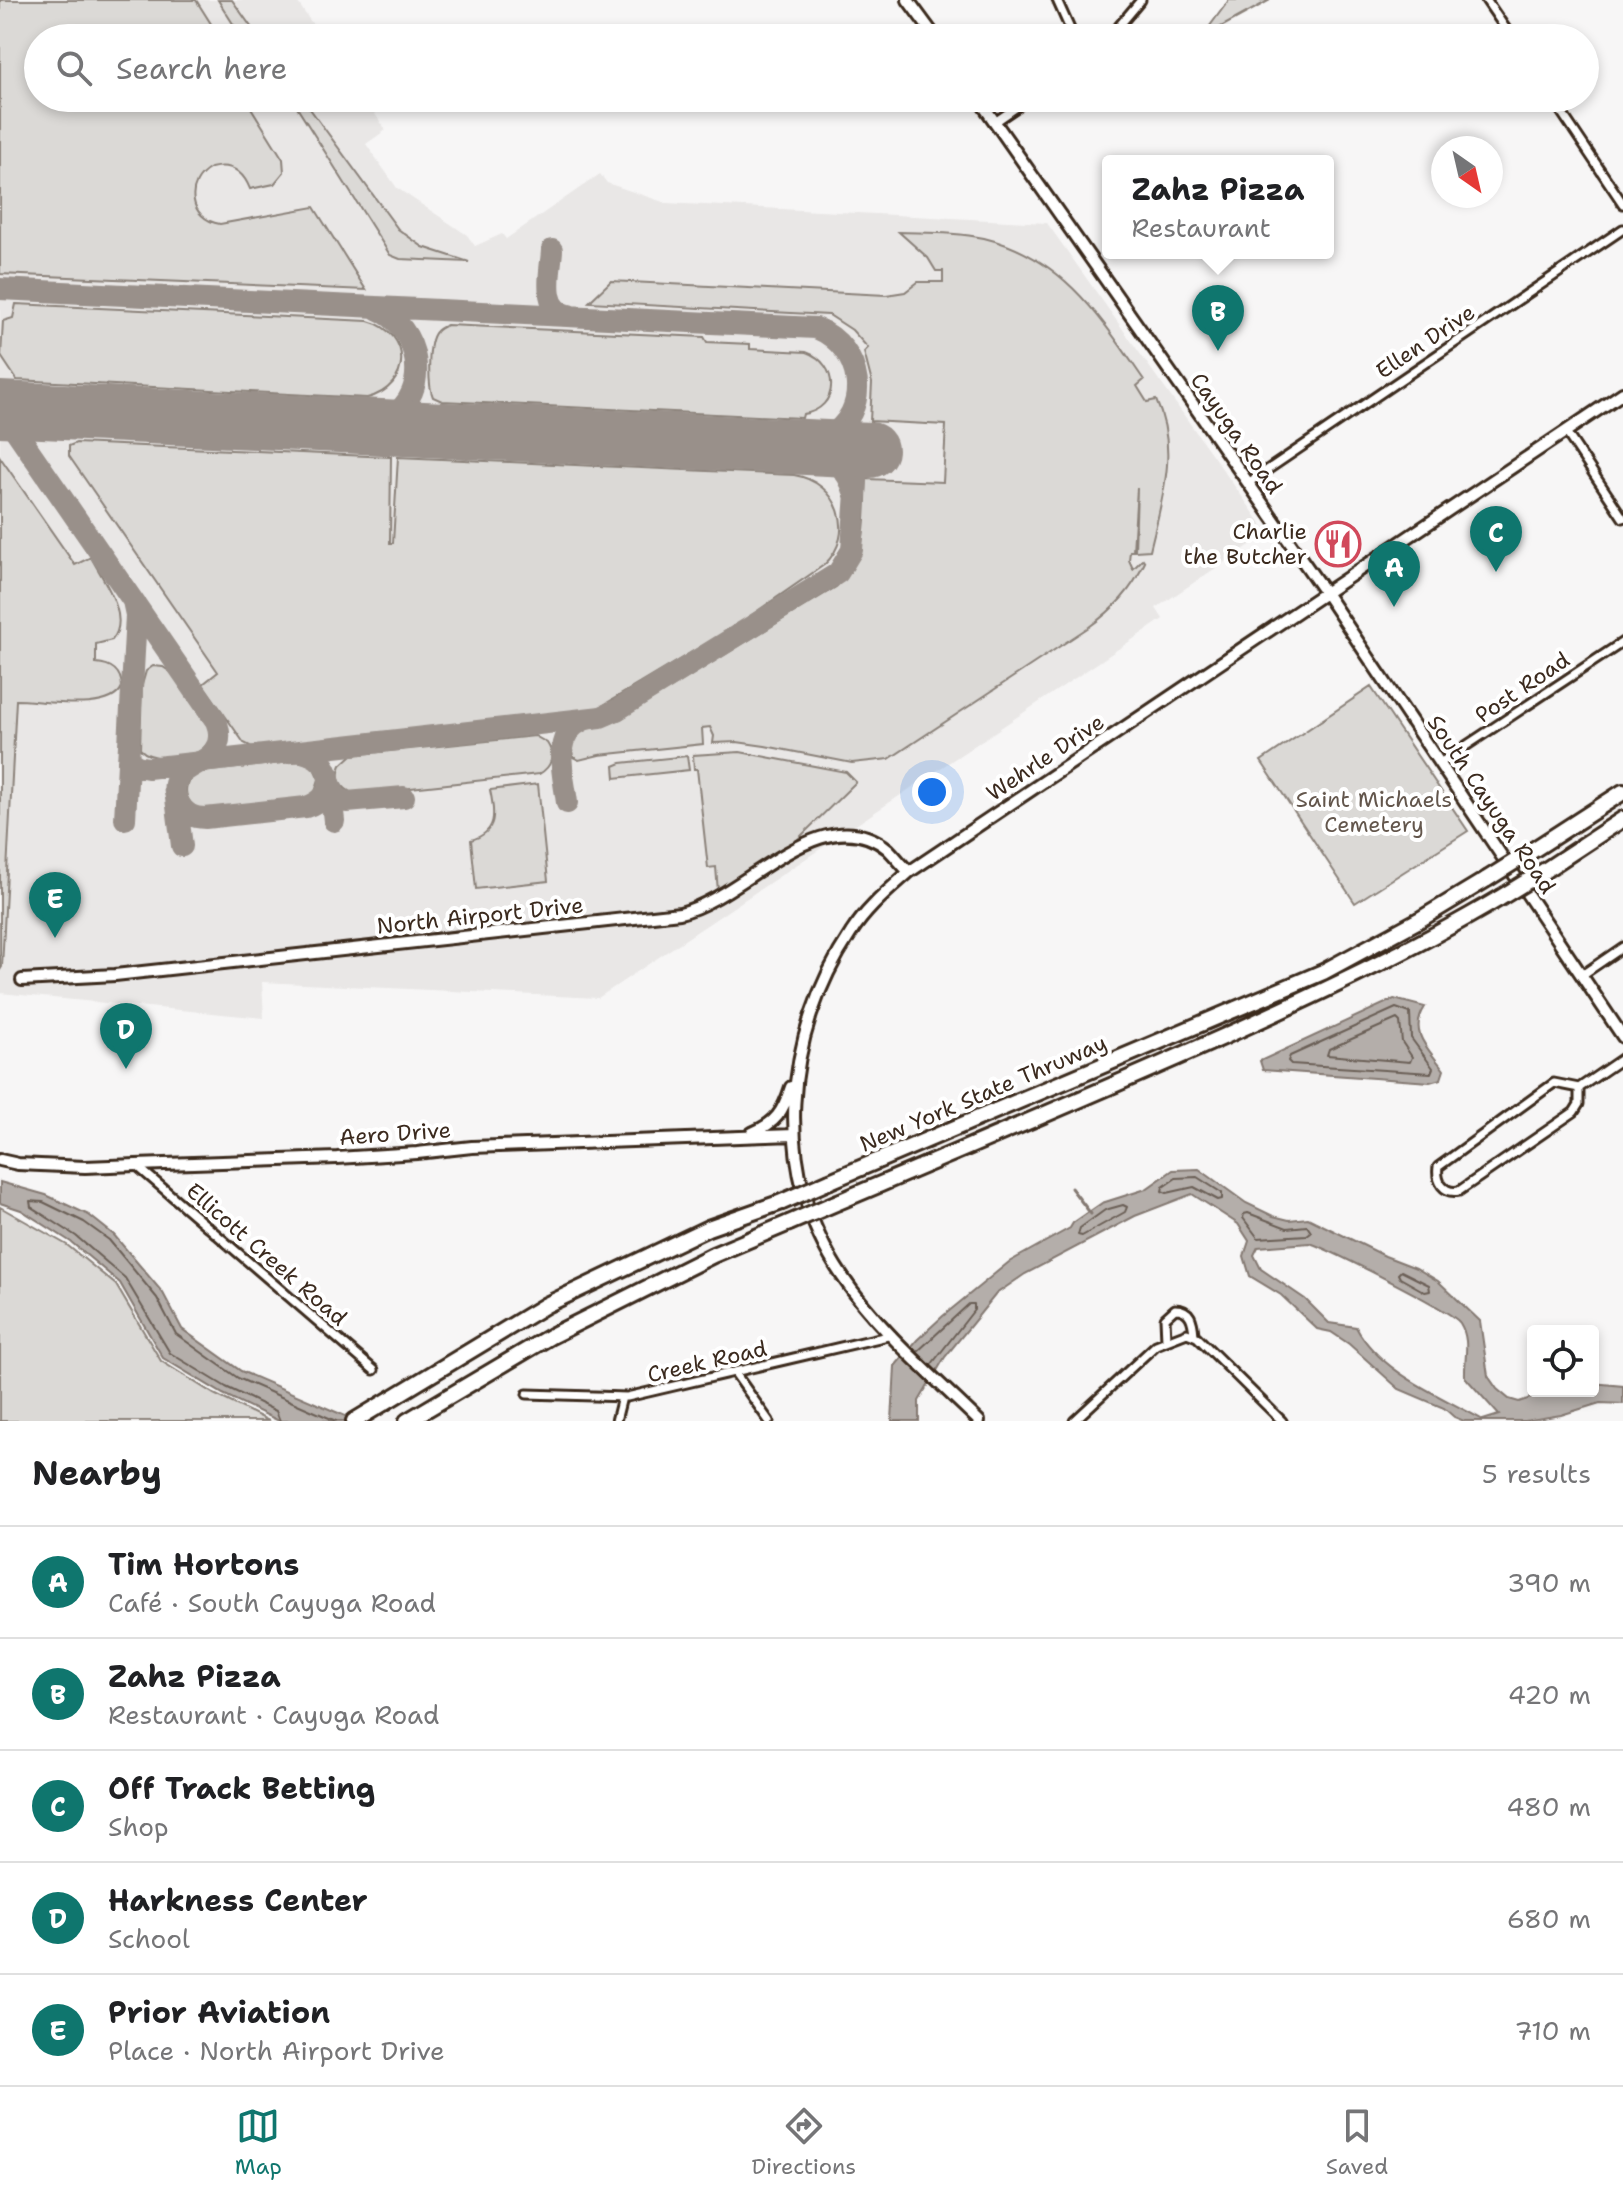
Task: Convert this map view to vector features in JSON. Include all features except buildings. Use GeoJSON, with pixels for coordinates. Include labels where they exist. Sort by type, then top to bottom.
{"type":"FeatureCollection","features":[{"type":"Feature","properties":{"kind":"highway","name":"New York State Thruway"},"geometry":{"type":"LineString","coordinates":[[357,1419],[546,1305],[708,1228],[782,1202],[1323,972],[1419,920],[1623,792]]}},
{"type":"Feature","properties":{"kind":"highway","name":"New York State Thruway"},"geometry":{"type":"LineString","coordinates":[[407,1421],[551,1336],[713,1255],[1143,1073],[1366,972],[1440,934],[1623,819]]}},
{"type":"Feature","properties":{"kind":"street"},"geometry":{"type":"LineString","coordinates":[[908,0],[926,24]]}},
{"type":"Feature","properties":{"kind":"street"},"geometry":{"type":"LineString","coordinates":[[1057,0],[1068,24]]}},
{"type":"Feature","properties":{"kind":"street"},"geometry":{"type":"LineString","coordinates":[[1121,24],[1141,0]]}},
{"type":"Feature","properties":{"kind":"street"},"geometry":{"type":"LineString","coordinates":[[1486,0],[1502,24]]}},
{"type":"Feature","properties":{"kind":"street","name":"Cayuga Road"},"geometry":{"type":"LineString","coordinates":[[988,112],[1326,594]]}},
{"type":"Feature","properties":{"kind":"street"},"geometry":{"type":"LineString","coordinates":[[995,122],[1010,112]]}},
{"type":"Feature","properties":{"kind":"street"},"geometry":{"type":"LineString","coordinates":[[1561,112],[1623,204]]}},
{"type":"Feature","properties":{"kind":"street","name":"Ellen Drive"},"geometry":{"type":"LineString","coordinates":[[1248,483],[1623,229]]}},
{"type":"Feature","properties":{"kind":"street","name":"Wehrle Drive"},"geometry":{"type":"LineString","coordinates":[[979,1421],[878,1323],[840,1274],[819,1234],[802,1188],[794,1135],[797,1070],[807,1024],[826,974],[852,931],[874,903],[909,872],[1623,393]]}},
{"type":"Feature","properties":{"kind":"street"},"geometry":{"type":"LineString","coordinates":[[1566,432],[1623,518]]}},
{"type":"Feature","properties":{"kind":"street","name":"South Cayuga Road"},"geometry":{"type":"LineString","coordinates":[[1326,594],[1623,1037]]}},
{"type":"Feature","properties":{"kind":"street","name":"Post Road"},"geometry":{"type":"LineString","coordinates":[[1440,763],[1623,642]]}},
{"type":"Feature","properties":{"kind":"street","name":"North Airport Drive"},"geometry":{"type":"LineString","coordinates":[[22,980],[115,975],[680,913],[713,901],[803,843],[836,832],[864,836],[886,848],[909,872]]}},
{"type":"Feature","properties":{"kind":"street"},"geometry":{"type":"LineString","coordinates":[[1582,975],[1623,947]]}},
{"type":"Feature","properties":{"kind":"street"},"geometry":{"type":"LineString","coordinates":[[1579,1088],[1579,1104],[1574,1112],[1459,1191],[1452,1192],[1441,1184],[1438,1167],[1554,1083],[1579,1088],[1623,1058]]}},
{"type":"Feature","properties":{"kind":"street"},"geometry":{"type":"LineString","coordinates":[[746,1136],[768,1126],[784,1111],[797,1070]]}},
{"type":"Feature","properties":{"kind":"street","name":"Aero Drive"},"geometry":{"type":"LineString","coordinates":[[0,1160],[32,1165],[136,1165],[349,1157],[472,1147],[794,1135]]}},
{"type":"Feature","properties":{"kind":"street","name":"Ellicott Creek Road"},"geometry":{"type":"LineString","coordinates":[[136,1165],[374,1370]]}},
{"type":"Feature","properties":{"kind":"street"},"geometry":{"type":"LineString","coordinates":[[1166,1340],[1165,1318],[1175,1309],[1184,1310],[1191,1316],[1194,1335]]}},
{"type":"Feature","properties":{"kind":"street"},"geometry":{"type":"LineString","coordinates":[[1074,1421],[1150,1350],[1166,1340],[1187,1333],[1194,1335],[1282,1421]]}},
{"type":"Feature","properties":{"kind":"street","name":"Creek Road"},"geometry":{"type":"LineString","coordinates":[[527,1394],[622,1397],[892,1335]]}},
{"type":"Feature","properties":{"kind":"street"},"geometry":{"type":"LineString","coordinates":[[735,1373],[769,1421]]}},
{"type":"Feature","properties":{"kind":"street"},"geometry":{"type":"LineString","coordinates":[[616,1421],[622,1397]]}},
{"type":"Feature","properties":{"kind":"shaded area"},"geometry":{"type":"Polygon","coordinates":[[[0,0],[296,0],[312,24],[24,24],[24,112],[374,112],[386,130],[366,144],[397,188],[467,235],[475,246],[502,234],[506,239],[600,174],[607,183],[666,203],[1047,223],[1268,533],[1156,608],[1163,619],[598,998],[262,982],[264,1018],[0,993],[0,0]]]}},
{"type":"Feature","properties":{"kind":"green space"},"geometry":{"type":"Polygon","coordinates":[[[0,0],[196,0],[211,24],[24,24],[24,112],[254,112],[283,159],[284,172],[274,184],[250,189],[244,177],[235,170],[211,168],[197,182],[194,191],[196,208],[210,221],[220,224],[314,207],[366,290],[0,274],[0,0]]]}},
{"type":"Feature","properties":{"kind":"green space"},"geometry":{"type":"Polygon","coordinates":[[[218,0],[232,0],[249,24],[233,24],[218,0]]]}},
{"type":"Feature","properties":{"kind":"green space"},"geometry":{"type":"Polygon","coordinates":[[[1229,0],[1270,0],[1226,24],[1211,24],[1229,0]]]}},
{"type":"Feature","properties":{"kind":"green space"},"geometry":{"type":"Polygon","coordinates":[[[300,112],[312,112],[398,229],[423,247],[469,262],[400,259],[390,255],[300,112]]]}},
{"type":"Feature","properties":{"kind":"green space"},"geometry":{"type":"Polygon","coordinates":[[[899,232],[984,238],[1036,259],[1078,293],[1144,380],[1137,386],[1147,402],[1156,400],[1163,419],[1167,456],[1163,493],[1150,550],[1135,551],[1137,488],[1133,551],[1130,551],[1129,560],[1133,569],[1143,559],[1145,562],[1134,581],[1114,606],[1089,627],[889,759],[852,763],[765,746],[713,743],[710,727],[702,728],[703,744],[579,760],[573,757],[571,742],[583,730],[623,717],[836,587],[855,563],[860,551],[867,479],[943,482],[946,425],[870,421],[872,383],[864,352],[868,348],[852,330],[829,315],[589,302],[611,281],[886,295],[905,292],[918,282],[943,282],[943,271],[936,271],[928,258],[899,232]]]}},
{"type":"Feature","properties":{"kind":"green space"},"geometry":{"type":"Polygon","coordinates":[[[16,304],[368,321],[383,327],[393,337],[401,360],[399,372],[392,383],[382,392],[367,398],[17,380],[1,356],[3,321],[13,318],[16,304]]]}},
{"type":"Feature","properties":{"kind":"green space"},"geometry":{"type":"Polygon","coordinates":[[[447,325],[704,337],[707,342],[750,344],[750,349],[806,352],[825,366],[831,386],[824,404],[803,414],[802,418],[442,401],[433,397],[431,391],[430,354],[433,337],[447,325]]]}},
{"type":"Feature","properties":{"kind":"green space"},"geometry":{"type":"Polygon","coordinates":[[[76,443],[391,457],[390,543],[393,543],[398,457],[794,475],[809,480],[832,498],[841,524],[840,538],[824,565],[737,625],[600,707],[588,711],[252,747],[244,743],[203,684],[218,672],[69,456],[69,446],[76,443]]]}},
{"type":"Feature","properties":{"kind":"green space"},"geometry":{"type":"Polygon","coordinates":[[[0,457],[75,565],[91,557],[108,587],[119,620],[112,640],[96,644],[96,663],[114,669],[120,676],[122,687],[115,695],[90,703],[16,700],[0,970],[0,457]]]}},
{"type":"Feature","properties":{"kind":"green space"},"geometry":{"type":"Polygon","coordinates":[[[153,666],[163,667],[172,673],[209,727],[209,741],[201,751],[178,757],[161,757],[140,749],[142,685],[146,671],[153,666]]]}},
{"type":"Feature","properties":{"kind":"green space","name":"Saint Michaels Cemetery"},"geometry":{"type":"Polygon","coordinates":[[[1371,687],[1468,831],[1355,903],[1261,761],[1371,687]]]}},
{"type":"Feature","properties":{"kind":"green space"},"geometry":{"type":"Polygon","coordinates":[[[535,736],[547,743],[551,756],[547,768],[539,774],[355,794],[346,789],[339,779],[341,765],[352,755],[535,736]]]}},
{"type":"Feature","properties":{"kind":"green space"},"geometry":{"type":"Polygon","coordinates":[[[740,752],[846,772],[856,782],[796,841],[718,892],[716,867],[708,868],[693,755],[740,752]]]}},
{"type":"Feature","properties":{"kind":"green space"},"geometry":{"type":"Polygon","coordinates":[[[687,756],[689,770],[615,778],[614,766],[621,763],[687,756]]]}},
{"type":"Feature","properties":{"kind":"green space"},"geometry":{"type":"Polygon","coordinates":[[[300,761],[313,766],[319,779],[315,792],[305,799],[202,810],[187,797],[189,781],[201,772],[300,761]]]}},
{"type":"Feature","properties":{"kind":"green space"},"geometry":{"type":"Polygon","coordinates":[[[538,784],[548,881],[476,889],[471,840],[490,827],[493,806],[490,790],[538,784]]]}},
{"type":"Feature","properties":{"kind":"green space"},"geometry":{"type":"Polygon","coordinates":[[[0,1207],[67,1245],[116,1285],[161,1361],[214,1394],[269,1421],[0,1421],[0,1207]]]}},
{"type":"Feature","properties":{"kind":"water"},"geometry":{"type":"Polygon","coordinates":[[[1394,999],[1425,1007],[1420,1016],[1419,1033],[1444,1070],[1441,1079],[1430,1082],[1263,1070],[1260,1061],[1394,999]]]}},
{"type":"Feature","properties":{"kind":"water"},"geometry":{"type":"Polygon","coordinates":[[[1199,1169],[1246,1203],[1273,1216],[1289,1220],[1308,1218],[1416,1268],[1438,1281],[1480,1321],[1488,1376],[1509,1399],[1519,1402],[1534,1397],[1599,1397],[1599,1384],[1623,1386],[1623,1404],[1600,1403],[1561,1415],[1525,1421],[1464,1421],[1454,1417],[1444,1408],[1399,1389],[1349,1344],[1331,1332],[1317,1329],[1281,1295],[1250,1276],[1244,1256],[1249,1241],[1238,1224],[1192,1194],[1135,1216],[1025,1274],[996,1294],[945,1357],[919,1401],[919,1421],[892,1421],[895,1366],[943,1316],[1009,1262],[1070,1228],[1102,1203],[1146,1189],[1173,1170],[1199,1169]],[[1310,1243],[1258,1247],[1254,1255],[1261,1269],[1305,1299],[1329,1323],[1356,1327],[1380,1357],[1412,1381],[1483,1420],[1499,1415],[1465,1377],[1466,1343],[1460,1323],[1365,1268],[1310,1243]]]}},
{"type":"Feature","properties":{"kind":"water"},"geometry":{"type":"Polygon","coordinates":[[[0,1182],[46,1195],[89,1215],[114,1235],[163,1293],[182,1329],[241,1371],[357,1421],[279,1421],[223,1394],[163,1358],[120,1283],[71,1242],[21,1210],[0,1203],[0,1182]]]}},
{"type":"Feature","properties":{"kind":"waterway"},"geometry":{"type":"LineString","coordinates":[[1071,1188],[1091,1214]]}},
{"type":"Feature","properties":{"kind":"taxiway"},"geometry":{"type":"LineString","coordinates":[[552,250],[549,278],[551,298],[560,312],[569,315]]}},
{"type":"Feature","properties":{"kind":"taxiway"},"geometry":{"type":"LineString","coordinates":[[0,289],[816,328],[832,337],[852,364],[857,380],[851,413],[841,427],[820,441],[777,446]]}},
{"type":"Feature","properties":{"kind":"taxiway"},"geometry":{"type":"LineString","coordinates":[[346,425],[385,420],[404,406],[412,392],[416,376],[411,344],[391,317],[377,309]]}},
{"type":"Feature","properties":{"kind":"taxiway"},"geometry":{"type":"LineString","coordinates":[[0,408],[216,721],[219,736],[214,751],[185,771],[175,783],[175,792],[184,810],[193,816],[205,818],[306,807],[317,802],[325,795],[329,778],[321,762],[301,752]]}},
{"type":"Feature","properties":{"kind":"taxiway"},"geometry":{"type":"LineString","coordinates":[[798,448],[818,452],[835,461],[847,475],[855,495]]}},
{"type":"Feature","properties":{"kind":"taxiway"},"geometry":{"type":"LineString","coordinates":[[128,760],[148,768],[601,717],[838,573],[852,550],[857,478]]}},
{"type":"Feature","properties":{"kind":"taxiway"},"geometry":{"type":"LineString","coordinates":[[125,819],[136,615],[133,601]]}},
{"type":"Feature","properties":{"kind":"taxiway"},"geometry":{"type":"LineString","coordinates":[[567,803],[562,746],[572,727],[582,721]]}},
{"type":"Feature","properties":{"kind":"taxiway"},"geometry":{"type":"LineString","coordinates":[[330,783],[336,797],[347,802],[404,797]]}},
{"type":"Feature","properties":{"kind":"taxiway"},"geometry":{"type":"LineString","coordinates":[[330,785],[334,821]]}},
{"type":"Feature","properties":{"kind":"taxiway"},"geometry":{"type":"LineString","coordinates":[[176,798],[182,846]]}},
{"type":"Feature","properties":{"kind":"runway"},"geometry":{"type":"LineString","coordinates":[[0,409],[870,450]]}},
{"type":"Feature","properties":{"kind":"place","name":"Zahz Pizza"},"geometry":{"type":"Point","coordinates":[1218,351]}},
{"type":"Feature","properties":{"kind":"place","name":"Charlie the Butcher"},"geometry":{"type":"Point","coordinates":[1338,544]}},
{"type":"Feature","properties":{"kind":"place","name":"Off Track Betting"},"geometry":{"type":"Point","coordinates":[1496,572]}},
{"type":"Feature","properties":{"kind":"place","name":"Tim Hortons"},"geometry":{"type":"Point","coordinates":[1394,607]}},
{"type":"Feature","properties":{"kind":"place","name":"Prior Aviation"},"geometry":{"type":"Point","coordinates":[55,938]}},
{"type":"Feature","properties":{"kind":"place","name":"Harkness Center"},"geometry":{"type":"Point","coordinates":[126,1069]}}]}
